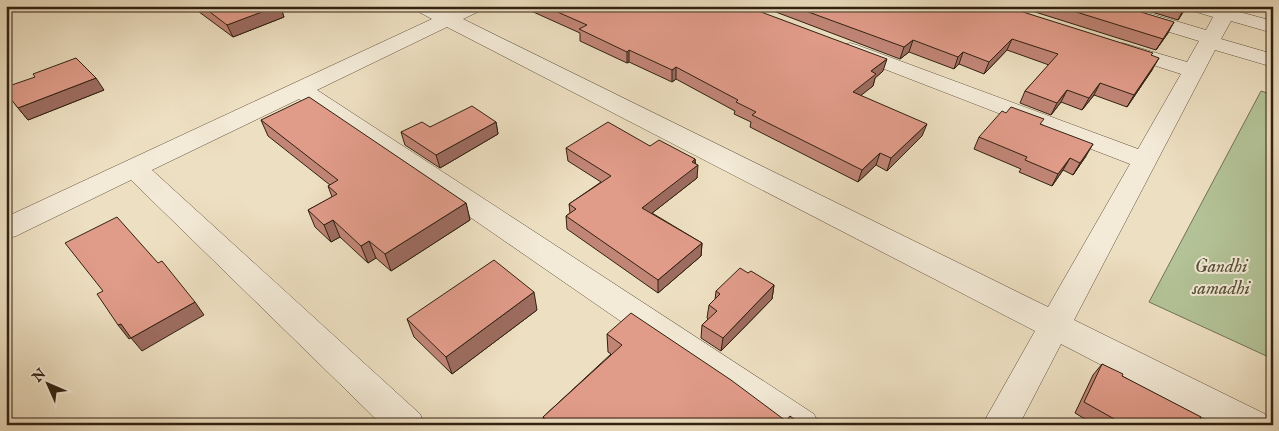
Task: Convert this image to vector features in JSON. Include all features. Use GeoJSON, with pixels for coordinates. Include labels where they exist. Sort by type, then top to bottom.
{"type":"FeatureCollection","features":[{"type":"Feature","properties":{"kind":"street"},"geometry":{"type":"LineString","coordinates":[[422,6],[1252,425]]}},
{"type":"Feature","properties":{"kind":"street"},"geometry":{"type":"LineString","coordinates":[[6,229],[475,6]]}},
{"type":"Feature","properties":{"kind":"street"},"geometry":{"type":"LineString","coordinates":[[1104,6],[1273,61]]}},
{"type":"Feature","properties":{"kind":"street"},"geometry":{"type":"LineString","coordinates":[[1196,6],[1226,10],[1273,28]]}},
{"type":"Feature","properties":{"kind":"street"},"geometry":{"type":"LineString","coordinates":[[1000,425],[1226,10]]}},
{"type":"Feature","properties":{"kind":"street"},"geometry":{"type":"LineString","coordinates":[[829,41],[1144,160]]}},
{"type":"Feature","properties":{"kind":"street"},"geometry":{"type":"LineString","coordinates":[[1100,42],[1193,71]]}},
{"type":"Feature","properties":{"kind":"street"},"geometry":{"type":"LineString","coordinates":[[300,89],[802,425]]}},
{"type":"Feature","properties":{"kind":"street"},"geometry":{"type":"LineString","coordinates":[[134,168],[407,425]]}},
{"type":"Feature","properties":{"kind":"green space","name":"Gandhi samadhi"},"geometry":{"type":"Polygon","coordinates":[[[1261,91],[1273,95],[1273,359],[1149,302],[1261,91]]]}},
{"type":"Feature","properties":{"kind":"building"},"geometry":{"type":"Polygon","coordinates":[[[202,6],[278,6],[227,25],[202,6]]]}},
{"type":"Feature","properties":{"kind":"building"},"geometry":{"type":"Polygon","coordinates":[[[544,6],[745,6],[887,59],[871,71],[876,74],[853,92],[927,124],[891,158],[880,153],[862,170],[752,115],[756,112],[736,102],[738,100],[676,67],[672,70],[629,50],[627,52],[579,29],[587,25],[544,6]]]}},
{"type":"Feature","properties":{"kind":"building"},"geometry":{"type":"Polygon","coordinates":[[[792,6],[1004,6],[1153,53],[1151,55],[1159,58],[1134,95],[1100,83],[1089,98],[1067,90],[1057,103],[1025,91],[1058,54],[1012,39],[989,62],[963,52],[958,57],[913,40],[904,47],[792,6]]]}},
{"type":"Feature","properties":{"kind":"building"},"geometry":{"type":"Polygon","coordinates":[[[1057,6],[1121,6],[1174,22],[1163,39],[1057,6]]]}},
{"type":"Feature","properties":{"kind":"building"},"geometry":{"type":"Polygon","coordinates":[[[76,58],[96,78],[18,108],[6,93],[6,87],[35,77],[33,74],[76,58]]]}},
{"type":"Feature","properties":{"kind":"building"},"geometry":{"type":"Polygon","coordinates":[[[309,97],[466,203],[385,254],[369,241],[361,246],[333,220],[324,225],[308,210],[337,194],[328,186],[338,180],[261,120],[309,97]]]}},
{"type":"Feature","properties":{"kind":"building"},"geometry":{"type":"Polygon","coordinates":[[[472,106],[496,122],[436,155],[401,132],[422,122],[430,127],[472,106]]]}},
{"type":"Feature","properties":{"kind":"building"},"geometry":{"type":"Polygon","coordinates":[[[1011,107],[1044,119],[1040,124],[1093,144],[1080,163],[1070,158],[1058,174],[1025,160],[1027,157],[979,137],[1002,111],[1006,113],[1011,107]]]}},
{"type":"Feature","properties":{"kind":"building"},"geometry":{"type":"Polygon","coordinates":[[[608,122],[650,146],[659,140],[695,159],[692,162],[698,165],[642,208],[702,243],[658,280],[566,216],[576,209],[569,204],[611,176],[566,148],[608,122]]]}},
{"type":"Feature","properties":{"kind":"building"},"geometry":{"type":"Polygon","coordinates":[[[117,217],[158,263],[162,261],[195,302],[131,338],[121,324],[118,325],[97,294],[103,291],[65,243],[117,217]]]}},
{"type":"Feature","properties":{"kind":"building"},"geometry":{"type":"Polygon","coordinates":[[[494,260],[534,292],[446,357],[407,319],[494,260]]]}},
{"type":"Feature","properties":{"kind":"building"},"geometry":{"type":"Polygon","coordinates":[[[740,268],[748,273],[751,271],[774,285],[723,338],[702,325],[717,311],[709,305],[720,294],[716,291],[740,268]]]}},
{"type":"Feature","properties":{"kind":"building"},"geometry":{"type":"Polygon","coordinates":[[[631,313],[731,380],[786,421],[790,416],[802,425],[640,425],[639,423],[637,425],[552,425],[543,417],[622,345],[607,334],[631,313]]]}},
{"type":"Feature","properties":{"kind":"building"},"geometry":{"type":"Polygon","coordinates":[[[1102,364],[1201,417],[1199,425],[1125,425],[1084,402],[1102,364]]]}}]}
